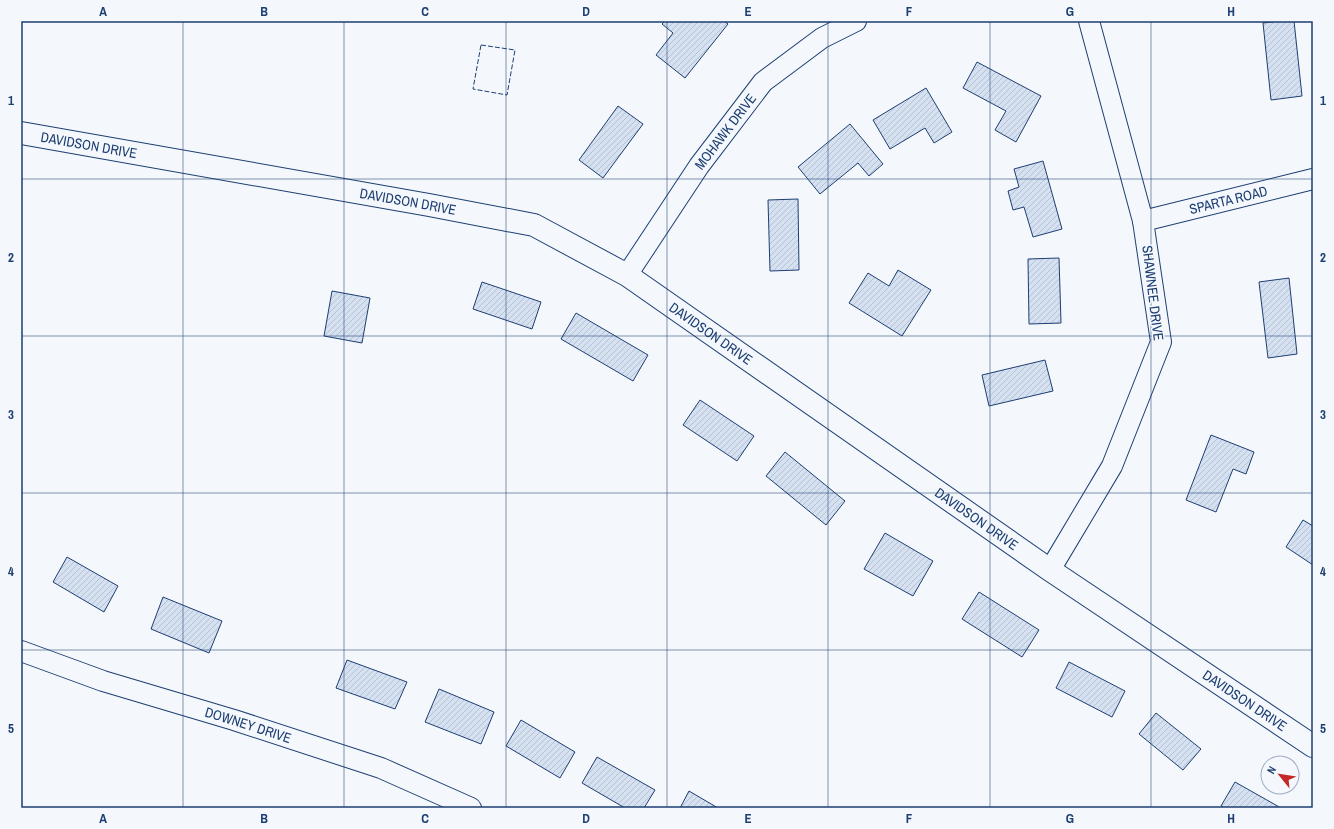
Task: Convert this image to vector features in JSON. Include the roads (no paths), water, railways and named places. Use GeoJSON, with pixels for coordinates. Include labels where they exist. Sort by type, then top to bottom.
{"type":"FeatureCollection","features":[{"type":"Feature","properties":{"kind":"street","name":"MOHAWK DRIVE"},"geometry":{"type":"LineString","coordinates":[[627,275],[699,166],[763,82],[822,38],[856,21]]}},
{"type":"Feature","properties":{"kind":"street","name":"SHAWNEE DRIVE"},"geometry":{"type":"LineString","coordinates":[[1050,570],[1112,466],[1161,342],[1143,221],[1089,21]]}},
{"type":"Feature","properties":{"kind":"street","name":"DAVIDSON DRIVE"},"geometry":{"type":"LineString","coordinates":[[21,133],[534,224],[627,275],[1050,570],[1313,746]]}},
{"type":"Feature","properties":{"kind":"street","name":"SPARTA ROAD"},"geometry":{"type":"LineString","coordinates":[[1143,221],[1313,179]]}},
{"type":"Feature","properties":{"kind":"street","name":"DOWNEY DRIVE"},"geometry":{"type":"LineString","coordinates":[[21,651],[103,681],[234,720],[381,768],[471,808]]}}]}
